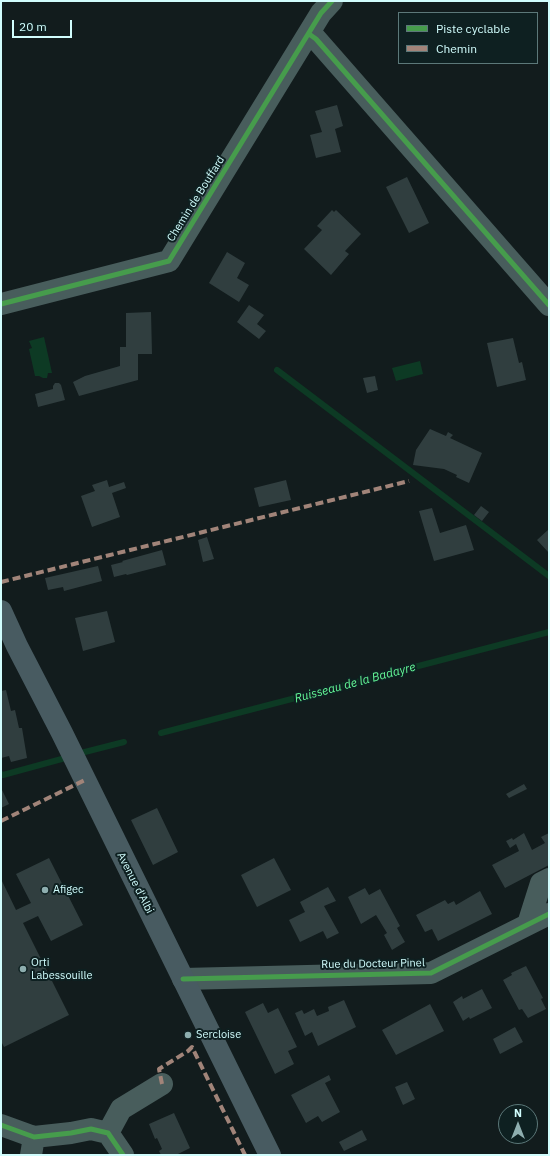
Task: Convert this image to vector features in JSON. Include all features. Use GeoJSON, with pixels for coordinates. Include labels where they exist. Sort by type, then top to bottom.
{"type":"FeatureCollection","features":[{"type":"Feature","properties":{"kind":"main road","name":"Avenue d'Albi"},"geometry":{"type":"LineString","coordinates":[[1,611],[270,1155]]}},
{"type":"Feature","properties":{"kind":"street","name":"Chemin de Bouffard"},"geometry":{"type":"LineString","coordinates":[[1,304],[169,261],[321,13],[332,1]]}},
{"type":"Feature","properties":{"kind":"street"},"geometry":{"type":"LineString","coordinates":[[309,34],[316,39],[549,305]]}},
{"type":"Feature","properties":{"kind":"street"},"geometry":{"type":"LineString","coordinates":[[528,924],[541,883],[549,879]]}},
{"type":"Feature","properties":{"kind":"street","name":"Rue du Docteur Pinel"},"geometry":{"type":"LineString","coordinates":[[183,978],[431,973],[549,914]]}},
{"type":"Feature","properties":{"kind":"street"},"geometry":{"type":"LineString","coordinates":[[108,1133],[121,1110],[162,1084]]}},
{"type":"Feature","properties":{"kind":"street"},"geometry":{"type":"LineString","coordinates":[[1,1125],[32,1146],[71,1133],[91,1129],[108,1133],[123,1155]]}},
{"type":"Feature","properties":{"kind":"shaded area"},"geometry":{"type":"Polygon","coordinates":[[[44,337],[52,373],[48,373],[47,378],[35,376],[29,349],[32,348],[29,341],[44,337]]]}},
{"type":"Feature","properties":{"kind":"shaded area"},"geometry":{"type":"Polygon","coordinates":[[[420,361],[423,374],[396,381],[392,368],[420,361]]]}},
{"type":"Feature","properties":{"kind":"building"},"geometry":{"type":"Polygon","coordinates":[[[337,105],[343,126],[335,129],[341,152],[316,158],[310,135],[322,132],[315,111],[337,105]]]}},
{"type":"Feature","properties":{"kind":"building"},"geometry":{"type":"Polygon","coordinates":[[[407,177],[429,223],[409,233],[386,187],[407,177]]]}},
{"type":"Feature","properties":{"kind":"building"},"geometry":{"type":"Polygon","coordinates":[[[332,210],[334,212],[336,210],[361,234],[345,251],[349,254],[331,275],[304,249],[322,230],[317,226],[332,210]]]}},
{"type":"Feature","properties":{"kind":"building"},"geometry":{"type":"Polygon","coordinates":[[[227,252],[245,263],[237,278],[249,285],[239,302],[209,283],[227,252]]]}},
{"type":"Feature","properties":{"kind":"building"},"geometry":{"type":"Polygon","coordinates":[[[249,305],[264,315],[257,324],[266,331],[259,339],[237,322],[249,305]]]}},
{"type":"Feature","properties":{"kind":"building"},"geometry":{"type":"Polygon","coordinates":[[[151,312],[152,354],[138,354],[138,380],[79,396],[73,382],[85,376],[120,366],[120,347],[126,347],[126,313],[151,312]]]}},
{"type":"Feature","properties":{"kind":"building"},"geometry":{"type":"Polygon","coordinates":[[[513,338],[519,363],[522,362],[526,380],[497,387],[487,343],[513,338]]]}},
{"type":"Feature","properties":{"kind":"building"},"geometry":{"type":"Polygon","coordinates":[[[375,376],[378,390],[367,393],[363,378],[375,376]]]}},
{"type":"Feature","properties":{"kind":"building"},"geometry":{"type":"Polygon","coordinates":[[[55,383],[59,383],[61,385],[65,400],[38,407],[35,394],[53,389],[55,383]]]}},
{"type":"Feature","properties":{"kind":"building"},"geometry":{"type":"Polygon","coordinates":[[[430,429],[446,436],[448,432],[453,435],[450,438],[482,453],[469,483],[444,469],[413,465],[416,450],[430,429]]]}},
{"type":"Feature","properties":{"kind":"building"},"geometry":{"type":"Polygon","coordinates":[[[107,480],[109,487],[124,482],[126,488],[112,493],[120,517],[92,527],[81,496],[95,491],[92,485],[107,480]]]}},
{"type":"Feature","properties":{"kind":"building"},"geometry":{"type":"Polygon","coordinates":[[[286,480],[291,500],[259,507],[254,488],[286,480]]]}},
{"type":"Feature","properties":{"kind":"building"},"geometry":{"type":"Polygon","coordinates":[[[481,506],[489,512],[482,521],[474,515],[481,506]]]}},
{"type":"Feature","properties":{"kind":"building"},"geometry":{"type":"Polygon","coordinates":[[[432,508],[440,533],[466,525],[474,550],[434,561],[419,511],[432,508]]]}},
{"type":"Feature","properties":{"kind":"building"},"geometry":{"type":"Polygon","coordinates":[[[549,529],[549,553],[537,540],[549,529]]]}},
{"type":"Feature","properties":{"kind":"building"},"geometry":{"type":"Polygon","coordinates":[[[207,537],[214,559],[203,562],[198,540],[207,537]]]}},
{"type":"Feature","properties":{"kind":"building"},"geometry":{"type":"Polygon","coordinates":[[[162,550],[166,565],[114,577],[111,565],[162,550]]]}},
{"type":"Feature","properties":{"kind":"building"},"geometry":{"type":"Polygon","coordinates":[[[98,566],[102,581],[64,591],[63,587],[48,590],[45,578],[98,566]]]}},
{"type":"Feature","properties":{"kind":"building"},"geometry":{"type":"Polygon","coordinates":[[[107,611],[115,642],[83,651],[75,618],[107,611]]]}},
{"type":"Feature","properties":{"kind":"building"},"geometry":{"type":"Polygon","coordinates":[[[6,690],[11,711],[15,710],[19,728],[22,728],[27,758],[11,762],[9,756],[1,758],[1,691],[6,690]]]}},
{"type":"Feature","properties":{"kind":"building"},"geometry":{"type":"Polygon","coordinates":[[[524,784],[527,789],[509,798],[506,794],[524,784]]]}},
{"type":"Feature","properties":{"kind":"building"},"geometry":{"type":"Polygon","coordinates":[[[1,788],[9,804],[1,808],[1,788]]]}},
{"type":"Feature","properties":{"kind":"building"},"geometry":{"type":"Polygon","coordinates":[[[157,808],[178,852],[153,865],[131,820],[157,808]]]}},
{"type":"Feature","properties":{"kind":"building"},"geometry":{"type":"Polygon","coordinates":[[[524,833],[532,850],[545,843],[541,837],[549,833],[549,865],[505,888],[492,865],[519,851],[516,844],[510,848],[506,841],[512,838],[513,840],[524,833]]]}},
{"type":"Feature","properties":{"kind":"building","name":"Orti Labessouille"},"geometry":{"type":"Polygon","coordinates":[[[49,858],[83,925],[51,941],[38,916],[23,923],[69,1015],[4,1047],[1,1041],[1,879],[16,910],[31,903],[16,874],[49,858]]]}},
{"type":"Feature","properties":{"kind":"building"},"geometry":{"type":"Polygon","coordinates":[[[274,858],[291,890],[257,907],[241,875],[274,858]]]}},
{"type":"Feature","properties":{"kind":"building"},"geometry":{"type":"Polygon","coordinates":[[[328,887],[336,901],[324,906],[339,933],[327,939],[323,931],[300,942],[289,920],[305,912],[300,902],[328,887]]]}},
{"type":"Feature","properties":{"kind":"building"},"geometry":{"type":"Polygon","coordinates":[[[365,888],[369,895],[380,889],[400,926],[397,928],[405,942],[392,950],[384,935],[387,933],[376,915],[361,924],[348,897],[365,888]]]}},
{"type":"Feature","properties":{"kind":"building"},"geometry":{"type":"Polygon","coordinates":[[[480,891],[492,914],[438,941],[432,929],[425,932],[416,915],[445,900],[448,904],[454,901],[456,905],[480,891]]]}},
{"type":"Feature","properties":{"kind":"building"},"geometry":{"type":"Polygon","coordinates":[[[526,966],[543,998],[541,999],[546,1009],[528,1018],[522,1009],[519,1010],[503,980],[512,975],[511,973],[526,966]]]}},
{"type":"Feature","properties":{"kind":"building"},"geometry":{"type":"Polygon","coordinates":[[[482,989],[492,1008],[463,1021],[453,1002],[462,996],[463,999],[482,989]]]}},
{"type":"Feature","properties":{"kind":"building"},"geometry":{"type":"Polygon","coordinates":[[[344,1000],[356,1027],[318,1046],[312,1032],[305,1036],[295,1013],[302,1010],[304,1014],[314,1009],[317,1016],[329,1011],[328,1007],[344,1000]]]}},
{"type":"Feature","properties":{"kind":"building"},"geometry":{"type":"Polygon","coordinates":[[[263,1003],[268,1013],[278,1008],[297,1047],[288,1051],[294,1064],[275,1074],[245,1012],[263,1003]]]}},
{"type":"Feature","properties":{"kind":"building"},"geometry":{"type":"Polygon","coordinates":[[[430,1004],[444,1031],[396,1055],[382,1030],[430,1004]]]}},
{"type":"Feature","properties":{"kind":"building"},"geometry":{"type":"Polygon","coordinates":[[[515,1027],[523,1042],[500,1054],[493,1039],[515,1027]]]}},
{"type":"Feature","properties":{"kind":"building"},"geometry":{"type":"Polygon","coordinates":[[[329,1075],[331,1080],[325,1083],[340,1112],[322,1122],[318,1116],[306,1123],[291,1095],[329,1075]]]}},
{"type":"Feature","properties":{"kind":"building"},"geometry":{"type":"Polygon","coordinates":[[[407,1082],[415,1099],[403,1105],[395,1087],[407,1082]]]}},
{"type":"Feature","properties":{"kind":"building"},"geometry":{"type":"Polygon","coordinates":[[[174,1113],[190,1148],[176,1155],[161,1155],[159,1151],[162,1149],[157,1138],[155,1139],[149,1124],[174,1113]]]}},
{"type":"Feature","properties":{"kind":"building"},"geometry":{"type":"Polygon","coordinates":[[[362,1130],[367,1140],[344,1151],[339,1142],[362,1130]]]}},
{"type":"Feature","properties":{"kind":"waterway"},"geometry":{"type":"LineString","coordinates":[[277,370],[549,576]]}},
{"type":"Feature","properties":{"kind":"waterway","name":"Ruisseau de la Badayre"},"geometry":{"type":"LineString","coordinates":[[161,733],[549,632]]}},
{"type":"Feature","properties":{"kind":"waterway","name":"Ruisseau de la Badayre"},"geometry":{"type":"LineString","coordinates":[[77,754],[124,742]]}},
{"type":"Feature","properties":{"kind":"waterway","name":"Ruisseau de la Badayre"},"geometry":{"type":"LineString","coordinates":[[1,774],[3,775],[69,757]]}},
{"type":"Feature","properties":{"kind":"marked path"},"geometry":{"type":"LineString","coordinates":[[1,582],[409,481]]}},
{"type":"Feature","properties":{"kind":"marked path"},"geometry":{"type":"LineString","coordinates":[[1,821],[85,780]]}},
{"type":"Feature","properties":{"kind":"marked path"},"geometry":{"type":"LineString","coordinates":[[162,1084],[159,1069],[192,1047],[245,1155]]}},
{"type":"Feature","properties":{"kind":"cycle path"},"geometry":{"type":"LineString","coordinates":[[1,304],[169,261],[321,13],[332,1]]}},
{"type":"Feature","properties":{"kind":"cycle path"},"geometry":{"type":"LineString","coordinates":[[309,34],[316,39],[549,305]]}},
{"type":"Feature","properties":{"kind":"cycle path"},"geometry":{"type":"LineString","coordinates":[[183,979],[431,973],[549,914]]}},
{"type":"Feature","properties":{"kind":"cycle path"},"geometry":{"type":"LineString","coordinates":[[1,1125],[34,1137],[91,1129],[108,1133],[123,1155]]}},
{"type":"Feature","properties":{"kind":"place","name":"Afigec"},"geometry":{"type":"Point","coordinates":[45,890]}},
{"type":"Feature","properties":{"kind":"place","name":"Orti Labessouille"},"geometry":{"type":"Point","coordinates":[23,969]}},
{"type":"Feature","properties":{"kind":"place","name":"Sercloise"},"geometry":{"type":"Point","coordinates":[188,1035]}}]}
